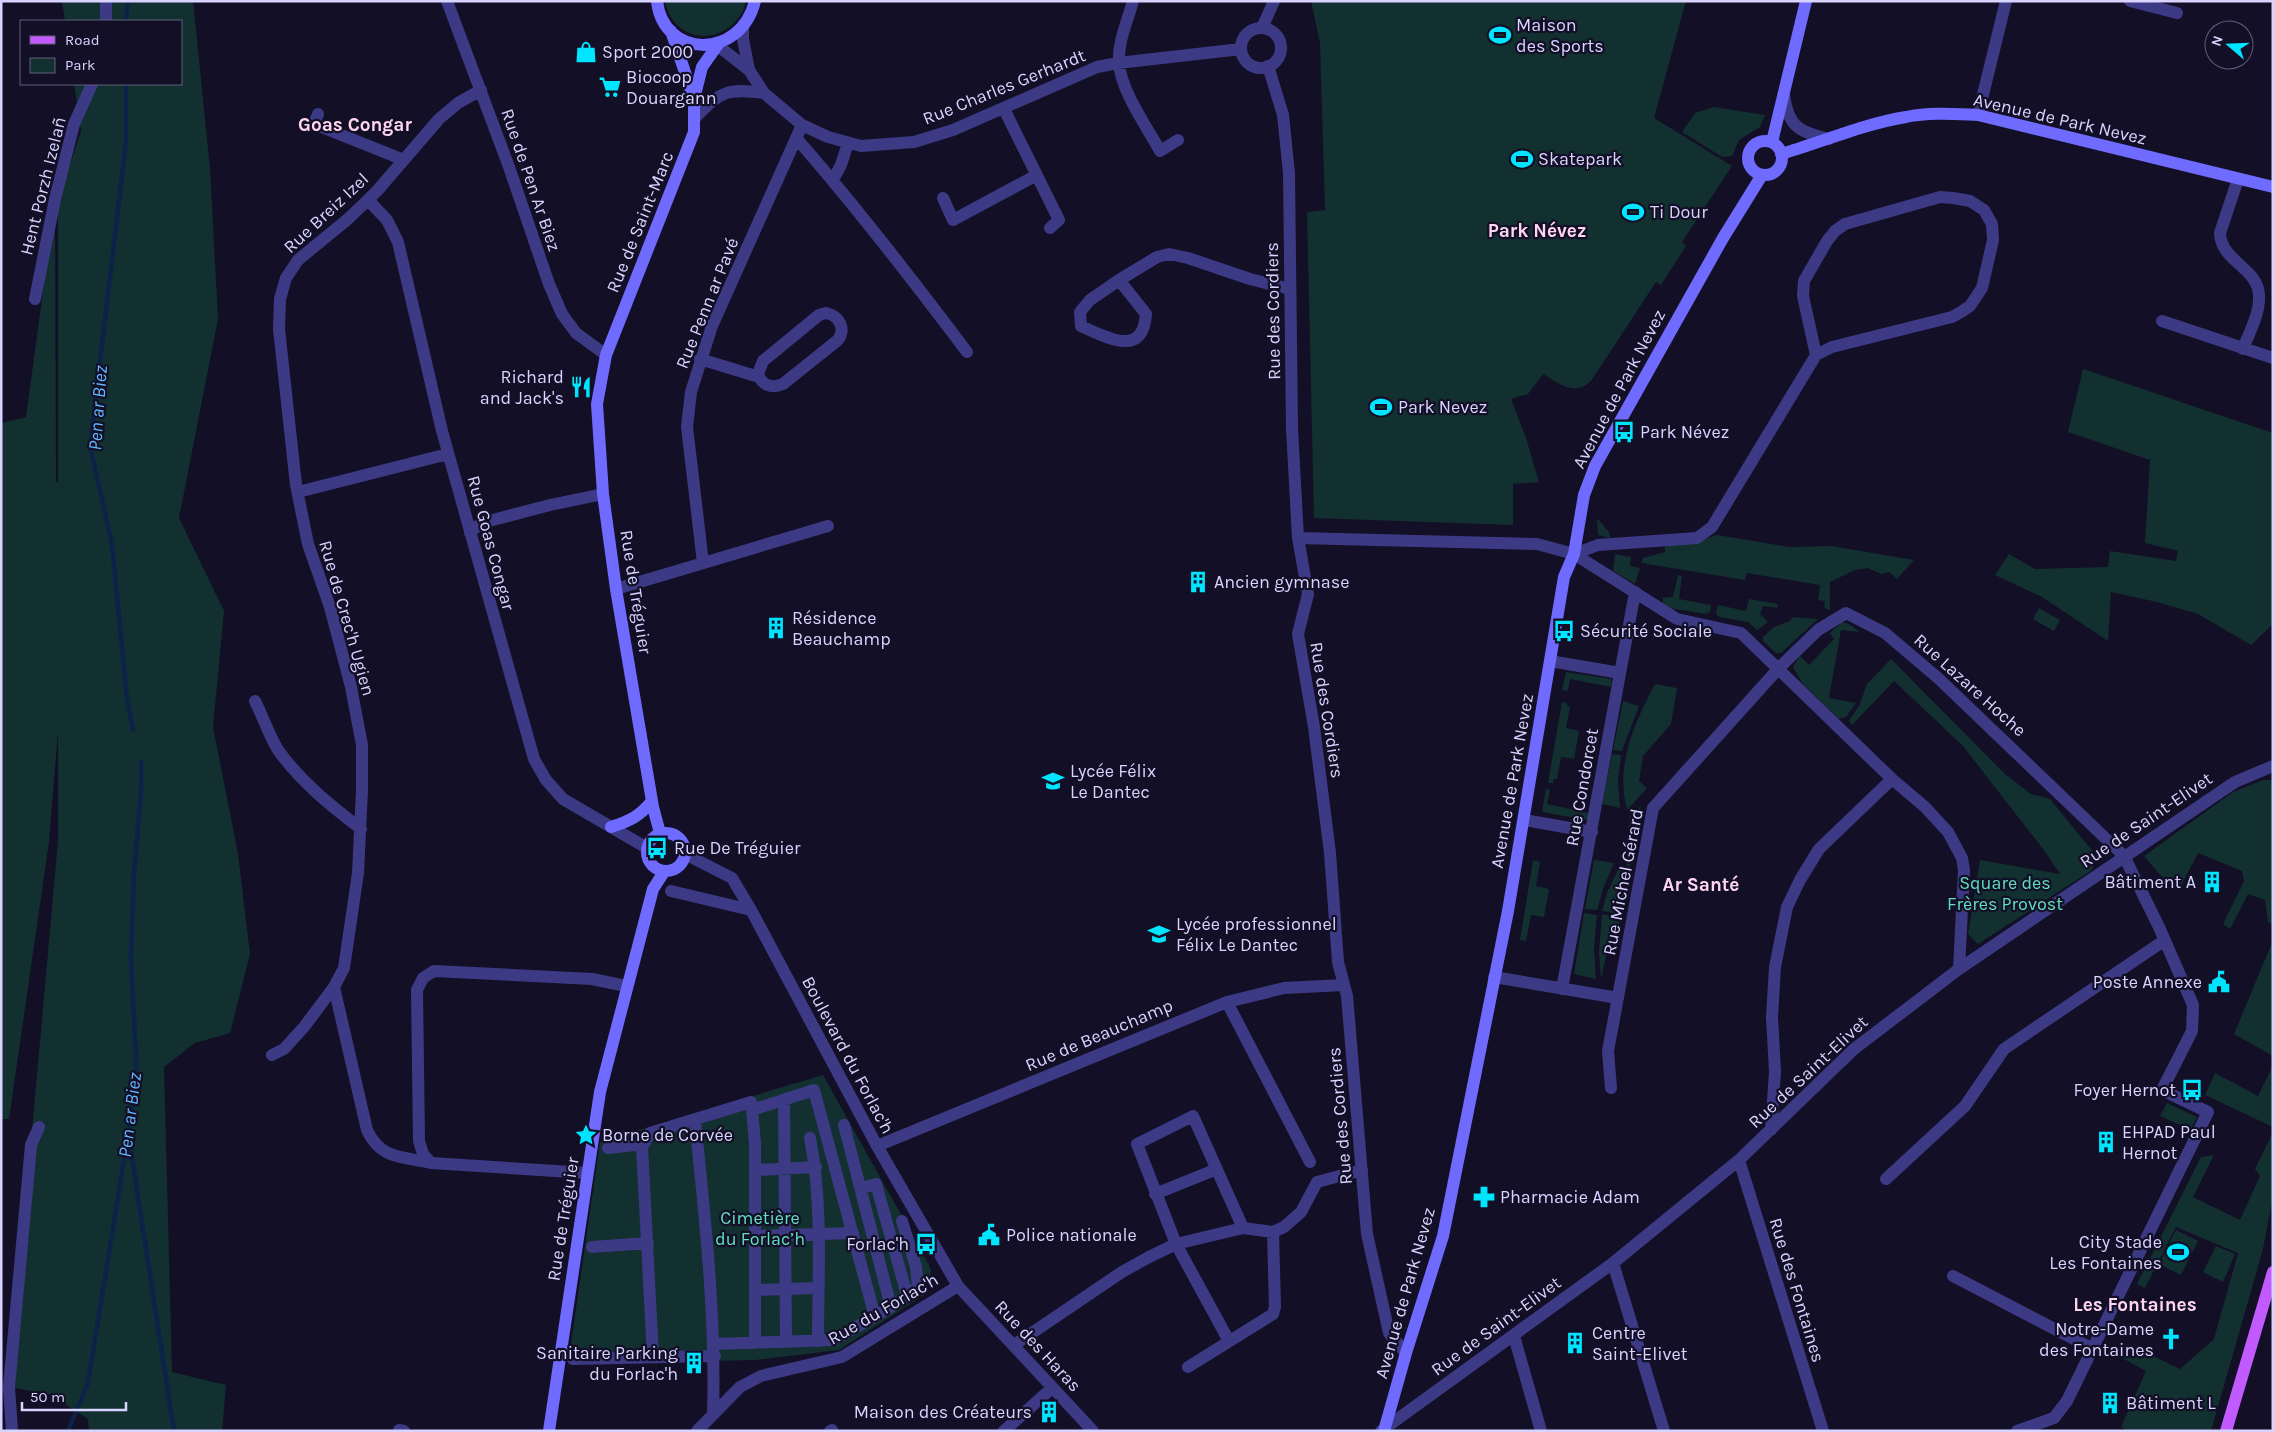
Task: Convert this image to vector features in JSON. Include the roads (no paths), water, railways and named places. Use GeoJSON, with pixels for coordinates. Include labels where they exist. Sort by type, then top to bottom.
{"type":"FeatureCollection","features":[{"type":"Feature","properties":{"kind":"main road","name":"Rue de Saint-Marc"},"geometry":{"type":"LineString","coordinates":[[606,355],[694,132],[694,100],[671,31],[661,17],[657,1]]}},
{"type":"Feature","properties":{"kind":"main road"},"geometry":{"type":"LineString","coordinates":[[671,31],[681,39],[693,44],[719,43],[730,39],[744,28],[752,15],[755,1]]}},
{"type":"Feature","properties":{"kind":"main road"},"geometry":{"type":"LineString","coordinates":[[1772,142],[1806,1]]}},
{"type":"Feature","properties":{"kind":"main road","name":"Rue de Saint-Marc"},"geometry":{"type":"LineString","coordinates":[[694,100],[702,67],[719,43]]}},
{"type":"Feature","properties":{"kind":"main road","name":"Avenue de Park Nevez"},"geometry":{"type":"LineString","coordinates":[[1781,154],[1882,122],[1906,117],[1931,114],[1978,115],[2273,187]]}},
{"type":"Feature","properties":{"kind":"main road"},"geometry":{"type":"LineString","coordinates":[[1761,141],[1772,142],[1780,150],[1781,154],[1782,160],[1778,170],[1768,176],[1757,174],[1749,167],[1747,156],[1752,146],[1761,141]]}},
{"type":"Feature","properties":{"kind":"main road","name":"Avenue de Park Nevez"},"geometry":{"type":"LineString","coordinates":[[1383,1430],[1444,1236],[1524,820],[1564,577],[1574,554],[1584,495],[1595,466],[1723,238],[1762,175]]}},
{"type":"Feature","properties":{"kind":"main road","name":"Rue de Tréguier"},"geometry":{"type":"LineString","coordinates":[[606,355],[596,416],[603,494],[616,589],[652,800],[660,834]]}},
{"type":"Feature","properties":{"kind":"main road"},"geometry":{"type":"LineString","coordinates":[[611,827],[630,821],[642,814],[652,800]]}},
{"type":"Feature","properties":{"kind":"main road"},"geometry":{"type":"LineString","coordinates":[[672,833],[681,839],[685,848],[682,863],[677,868],[664,872],[655,868],[650,863],[647,848],[651,840],[660,834],[672,833]]}},
{"type":"Feature","properties":{"kind":"main road","name":"Rue de Tréguier"},"geometry":{"type":"LineString","coordinates":[[550,1431],[600,1092],[626,986],[653,889],[664,872]]}},
{"type":"Feature","properties":{"kind":"main road"},"geometry":{"type":"LineString","coordinates":[[2226,1431],[2273,1272]]}},
{"type":"Feature","properties":{"kind":"street"},"geometry":{"type":"LineString","coordinates":[[106,1],[106,20]]}},
{"type":"Feature","properties":{"kind":"street","name":"Rue de Pen Ar Biez"},"geometry":{"type":"LineString","coordinates":[[447,1],[481,90],[549,284],[562,314],[576,334],[606,355]]}},
{"type":"Feature","properties":{"kind":"street"},"geometry":{"type":"LineString","coordinates":[[1133,1],[1120,48],[1118,63],[1123,82],[1160,151],[1178,140]]}},
{"type":"Feature","properties":{"kind":"street"},"geometry":{"type":"LineString","coordinates":[[1262,28],[1274,1]]}},
{"type":"Feature","properties":{"kind":"street"},"geometry":{"type":"LineString","coordinates":[[1978,115],[2006,1]]}},
{"type":"Feature","properties":{"kind":"street"},"geometry":{"type":"LineString","coordinates":[[2130,1],[2177,13]]}},
{"type":"Feature","properties":{"kind":"street","name":"Rue Charles Gerhardt"},"geometry":{"type":"LineString","coordinates":[[744,28],[743,39],[749,70]]}},
{"type":"Feature","properties":{"kind":"street"},"geometry":{"type":"LineString","coordinates":[[1262,28],[1273,32],[1280,42],[1279,54],[1268,66],[1256,67],[1245,60],[1241,49],[1243,38],[1247,34],[1262,28]]}},
{"type":"Feature","properties":{"kind":"street","name":"Rue Charles Gerhardt"},"geometry":{"type":"LineString","coordinates":[[719,43],[722,49],[749,70],[764,92],[802,125],[848,143],[862,146],[914,142],[1004,109],[1097,67],[1241,49]]}},
{"type":"Feature","properties":{"kind":"street","name":"Rue des Cordiers"},"geometry":{"type":"LineString","coordinates":[[1268,66],[1283,116],[1288,144],[1292,429],[1298,538],[1308,594],[1306,608],[1299,623],[1298,634],[1330,853],[1338,962],[1347,996],[1367,1234],[1389,1334],[1406,1353]]}},
{"type":"Feature","properties":{"kind":"street","name":"Hent Porzh Izelañ"},"geometry":{"type":"LineString","coordinates":[[35,299],[55,199],[74,124],[92,85]]}},
{"type":"Feature","properties":{"kind":"street","name":"Rue Breiz Izel"},"geometry":{"type":"LineString","coordinates":[[298,492],[279,330],[280,299],[286,278],[298,260],[368,200],[439,119],[458,103],[481,90]]}},
{"type":"Feature","properties":{"kind":"street"},"geometry":{"type":"LineString","coordinates":[[695,118],[711,102],[724,94],[737,90],[764,92]]}},
{"type":"Feature","properties":{"kind":"street"},"geometry":{"type":"LineString","coordinates":[[1784,91],[1786,110],[1797,128],[1806,134],[1830,139]]}},
{"type":"Feature","properties":{"kind":"street"},"geometry":{"type":"LineString","coordinates":[[1004,109],[1035,176],[1059,220],[1050,228]]}},
{"type":"Feature","properties":{"kind":"street"},"geometry":{"type":"LineString","coordinates":[[318,114],[314,124],[404,160]]}},
{"type":"Feature","properties":{"kind":"street","name":"Rue Penn ar Pavé"},"geometry":{"type":"LineString","coordinates":[[703,563],[687,427],[691,392],[712,326],[802,125]]}},
{"type":"Feature","properties":{"kind":"street"},"geometry":{"type":"LineString","coordinates":[[796,138],[833,180],[967,352]]}},
{"type":"Feature","properties":{"kind":"street"},"geometry":{"type":"LineString","coordinates":[[833,180],[841,165],[848,143]]}},
{"type":"Feature","properties":{"kind":"street"},"geometry":{"type":"LineString","coordinates":[[943,198],[953,220],[1035,176]]}},
{"type":"Feature","properties":{"kind":"street"},"geometry":{"type":"LineString","coordinates":[[2238,178],[2220,238],[2225,252],[2256,281],[2259,291],[2259,303],[2244,349]]}},
{"type":"Feature","properties":{"kind":"street"},"geometry":{"type":"LineString","coordinates":[[1574,554],[1598,545],[1697,538],[1712,527],[1816,354],[1832,347],[1952,317],[1970,306],[1982,288],[1993,240],[1992,224],[1984,210],[1970,201],[1940,197],[1845,224],[1835,231],[1827,241],[1804,281],[1803,296],[1816,354]]}},
{"type":"Feature","properties":{"kind":"street","name":"Rue Goas Congar"},"geometry":{"type":"LineString","coordinates":[[368,200],[388,220],[398,242],[448,454],[534,759],[546,780],[563,799],[647,848]]}},
{"type":"Feature","properties":{"kind":"street"},"geometry":{"type":"LineString","coordinates":[[1119,280],[1146,314],[1145,329],[1136,339],[1122,342],[1105,337],[1081,326],[1080,312],[1090,300],[1119,280],[1157,257],[1169,254],[1188,258],[1250,279],[1290,289]]}},
{"type":"Feature","properties":{"kind":"street"},"geometry":{"type":"LineString","coordinates":[[700,359],[759,377],[768,386],[773,387],[783,384],[838,340],[842,333],[842,325],[834,315],[826,313],[819,315],[762,361],[758,369],[759,377]]}},
{"type":"Feature","properties":{"kind":"street"},"geometry":{"type":"LineString","coordinates":[[2162,321],[2273,358]]}},
{"type":"Feature","properties":{"kind":"street"},"geometry":{"type":"LineString","coordinates":[[298,492],[448,454]]}},
{"type":"Feature","properties":{"kind":"street","name":"Rue de Crec'h Ugien"},"geometry":{"type":"LineString","coordinates":[[272,1055],[278,1053],[289,1044],[334,987],[344,968],[358,873],[361,829],[362,745],[351,687],[330,607],[308,544],[298,492]]}},
{"type":"Feature","properties":{"kind":"street"},"geometry":{"type":"LineString","coordinates":[[470,533],[476,527],[489,521],[550,505],[603,494]]}},
{"type":"Feature","properties":{"kind":"street"},"geometry":{"type":"LineString","coordinates":[[616,589],[828,526]]}},
{"type":"Feature","properties":{"kind":"street"},"geometry":{"type":"LineString","coordinates":[[1298,538],[1537,544],[1574,554],[1677,619],[1741,633],[1892,779],[1925,807],[1948,832],[1962,858],[1964,870],[1959,969]]}},
{"type":"Feature","properties":{"kind":"street","name":"Rue Condorcet"},"geometry":{"type":"LineString","coordinates":[[1562,989],[1635,592]]}},
{"type":"Feature","properties":{"kind":"street","name":"Rue Lazare Hoche"},"geometry":{"type":"LineString","coordinates":[[1779,668],[1818,630],[1846,613],[1885,633],[1938,678],[2124,856]]}},
{"type":"Feature","properties":{"kind":"street"},"geometry":{"type":"LineString","coordinates":[[1550,661],[1620,673]]}},
{"type":"Feature","properties":{"kind":"street","name":"Rue Michel Gérard"},"geometry":{"type":"LineString","coordinates":[[1611,1088],[1608,1051],[1653,808],[1779,668]]}},
{"type":"Feature","properties":{"kind":"street"},"geometry":{"type":"LineString","coordinates":[[255,701],[277,748],[300,777],[320,797],[361,829]]}},
{"type":"Feature","properties":{"kind":"street","name":"Rue de Saint-Elivet"},"geometry":{"type":"LineString","coordinates":[[1383,1430],[1613,1263],[1739,1160],[1854,1049],[1959,969],[2235,782],[2273,766]]}},
{"type":"Feature","properties":{"kind":"street"},"geometry":{"type":"LineString","coordinates":[[1771,1130],[1774,1072],[1772,1017],[1775,967],[1787,907],[1800,880],[1819,850],[1892,779]]}},
{"type":"Feature","properties":{"kind":"street"},"geometry":{"type":"LineString","coordinates":[[1524,820],[1592,832]]}},
{"type":"Feature","properties":{"kind":"street"},"geometry":{"type":"LineString","coordinates":[[685,854],[732,878],[751,910]]}},
{"type":"Feature","properties":{"kind":"street"},"geometry":{"type":"LineString","coordinates":[[2017,1431],[2054,1418],[2067,1401],[2208,1112],[2162,1090],[2192,1031],[2193,1005],[2165,940],[2124,856]]}},
{"type":"Feature","properties":{"kind":"street","name":"Boulevard du Forlac'h"},"geometry":{"type":"LineString","coordinates":[[671,891],[751,910],[877,1146],[958,1286]]}},
{"type":"Feature","properties":{"kind":"street"},"geometry":{"type":"LineString","coordinates":[[1886,1179],[1965,1106],[2004,1049],[2165,940]]}},
{"type":"Feature","properties":{"kind":"street"},"geometry":{"type":"LineString","coordinates":[[431,1162],[423,1154],[419,1141],[417,990],[423,978],[434,971],[592,979],[626,986]]}},
{"type":"Feature","properties":{"kind":"street"},"geometry":{"type":"LineString","coordinates":[[1494,977],[1618,998]]}},
{"type":"Feature","properties":{"kind":"street","name":"Rue de Beauchamp"},"geometry":{"type":"LineString","coordinates":[[877,1146],[1227,1002],[1284,988],[1343,985]]}},
{"type":"Feature","properties":{"kind":"street"},"geometry":{"type":"LineString","coordinates":[[334,987],[367,1130],[372,1143],[384,1152],[431,1162],[587,1173]]}},
{"type":"Feature","properties":{"kind":"street"},"geometry":{"type":"LineString","coordinates":[[1227,1002],[1310,1162]]}},
{"type":"Feature","properties":{"kind":"street"},"geometry":{"type":"LineString","coordinates":[[752,1110],[814,1090],[875,1317]]}},
{"type":"Feature","properties":{"kind":"street"},"geometry":{"type":"LineString","coordinates":[[784,1100],[786,1342]]}},
{"type":"Feature","properties":{"kind":"street"},"geometry":{"type":"LineString","coordinates":[[653,1357],[642,1147],[650,1133],[751,1102],[755,1170],[755,1343]]}},
{"type":"Feature","properties":{"kind":"street"},"geometry":{"type":"LineString","coordinates":[[1229,1341],[1176,1244],[1137,1144],[1193,1116],[1243,1228]]}},
{"type":"Feature","properties":{"kind":"street"},"geometry":{"type":"LineString","coordinates":[[695,1120],[711,1279],[715,1350],[713,1414]]}},
{"type":"Feature","properties":{"kind":"street"},"geometry":{"type":"LineString","coordinates":[[844,1124],[891,1307]]}},
{"type":"Feature","properties":{"kind":"street"},"geometry":{"type":"LineString","coordinates":[[12,1431],[9,1387],[31,1145],[39,1127]]}},
{"type":"Feature","properties":{"kind":"street"},"geometry":{"type":"LineString","coordinates":[[810,1138],[816,1167],[818,1341]]}},
{"type":"Feature","properties":{"kind":"street"},"geometry":{"type":"LineString","coordinates":[[608,1148],[644,1144]]}},
{"type":"Feature","properties":{"kind":"street","name":"Rue des Fontaines"},"geometry":{"type":"LineString","coordinates":[[1739,1160],[1823,1431]]}},
{"type":"Feature","properties":{"kind":"street"},"geometry":{"type":"LineString","coordinates":[[755,1170],[816,1167]]}},
{"type":"Feature","properties":{"kind":"street"},"geometry":{"type":"LineString","coordinates":[[1155,1194],[1217,1169]]}},
{"type":"Feature","properties":{"kind":"street"},"geometry":{"type":"LineString","coordinates":[[1014,1345],[1122,1272],[1176,1244],[1243,1228],[1273,1232],[1294,1220],[1301,1212],[1317,1182],[1362,1170]]}},
{"type":"Feature","properties":{"kind":"street"},"geometry":{"type":"LineString","coordinates":[[861,1188],[876,1184],[907,1295]]}},
{"type":"Feature","properties":{"kind":"street"},"geometry":{"type":"LineString","coordinates":[[573,1359],[653,1357],[755,1343],[834,1340],[891,1307],[918,1287],[916,1267],[902,1221]]}},
{"type":"Feature","properties":{"kind":"street"},"geometry":{"type":"LineString","coordinates":[[1188,1367],[1273,1314],[1275,1307],[1273,1232]]}},
{"type":"Feature","properties":{"kind":"street"},"geometry":{"type":"LineString","coordinates":[[755,1236],[853,1233]]}},
{"type":"Feature","properties":{"kind":"street"},"geometry":{"type":"LineString","coordinates":[[592,1247],[648,1243]]}},
{"type":"Feature","properties":{"kind":"street"},"geometry":{"type":"LineString","coordinates":[[1613,1263],[1664,1431]]}},
{"type":"Feature","properties":{"kind":"street"},"geometry":{"type":"LineString","coordinates":[[1953,1276],[2093,1349]]}},
{"type":"Feature","properties":{"kind":"street","name":"Rue des Haras"},"geometry":{"type":"LineString","coordinates":[[958,1286],[1093,1431]]}},
{"type":"Feature","properties":{"kind":"street","name":"Rue du Forlac'h"},"geometry":{"type":"LineString","coordinates":[[697,1431],[740,1387],[761,1376],[842,1357],[958,1286]]}},
{"type":"Feature","properties":{"kind":"street"},"geometry":{"type":"LineString","coordinates":[[755,1290],[818,1288]]}},
{"type":"Feature","properties":{"kind":"street"},"geometry":{"type":"LineString","coordinates":[[1514,1336],[1541,1431]]}},
{"type":"Feature","properties":{"kind":"street"},"geometry":{"type":"LineString","coordinates":[[1004,1431],[1052,1388]]}},
{"type":"Feature","properties":{"kind":"street"},"geometry":{"type":"LineString","coordinates":[[399,1430],[404,1431]]}},
{"type":"Feature","properties":{"kind":"waterway","name":"Pen ar Biez"},"geometry":{"type":"LineString","coordinates":[[126,20],[128,1]]}},
{"type":"Feature","properties":{"kind":"waterway","name":"Pen ar Biez"},"geometry":{"type":"LineString","coordinates":[[126,85],[126,142],[90,446],[112,544],[127,699],[133,730]]}},
{"type":"Feature","properties":{"kind":"waterway","name":"Pen ar Biez"},"geometry":{"type":"LineString","coordinates":[[68,1431],[88,1383],[137,1079],[131,958],[141,762]]}},
{"type":"Feature","properties":{"kind":"waterway"},"geometry":{"type":"LineString","coordinates":[[129,1138],[174,1431]]}},
{"type":"Feature","properties":{"kind":"place","name":"Maison des Sports"},"geometry":{"type":"Point","coordinates":[1500,35]}},
{"type":"Feature","properties":{"kind":"place","name":"Sport 2000"},"geometry":{"type":"Point","coordinates":[586,52]}},
{"type":"Feature","properties":{"kind":"place","name":"Biocoop Douargann"},"geometry":{"type":"Point","coordinates":[610,87]}},
{"type":"Feature","properties":{"kind":"place","name":"Skatepark"},"geometry":{"type":"Point","coordinates":[1522,159]}},
{"type":"Feature","properties":{"kind":"place","name":"Ti Dour"},"geometry":{"type":"Point","coordinates":[1633,212]}},
{"type":"Feature","properties":{"kind":"place","name":"Richard and Jack's"},"geometry":{"type":"Point","coordinates":[581,387]}},
{"type":"Feature","properties":{"kind":"place","name":"Park Nevez"},"geometry":{"type":"Point","coordinates":[1381,407]}},
{"type":"Feature","properties":{"kind":"place","name":"Park Névez"},"geometry":{"type":"Point","coordinates":[1624,432]}},
{"type":"Feature","properties":{"kind":"place","name":"Ancien gymnase"},"geometry":{"type":"Point","coordinates":[1198,582]}},
{"type":"Feature","properties":{"kind":"place","name":"Résidence Beauchamp"},"geometry":{"type":"Point","coordinates":[776,628]}},
{"type":"Feature","properties":{"kind":"place","name":"Sécurité Sociale"},"geometry":{"type":"Point","coordinates":[1564,631]}},
{"type":"Feature","properties":{"kind":"place","name":"Lycée Félix Le Dantec"},"geometry":{"type":"Point","coordinates":[1053,781]}},
{"type":"Feature","properties":{"kind":"place","name":"Rue De Tréguier"},"geometry":{"type":"Point","coordinates":[657,848]}},
{"type":"Feature","properties":{"kind":"place","name":"Bâtiment A"},"geometry":{"type":"Point","coordinates":[2212,882]}},
{"type":"Feature","properties":{"kind":"place","name":"Lycée professionnel Félix Le Dantec"},"geometry":{"type":"Point","coordinates":[1159,934]}},
{"type":"Feature","properties":{"kind":"place","name":"Poste Annexe"},"geometry":{"type":"Point","coordinates":[2219,982]}},
{"type":"Feature","properties":{"kind":"place","name":"Foyer Hernot"},"geometry":{"type":"Point","coordinates":[2192,1090]}},
{"type":"Feature","properties":{"kind":"place","name":"Borne de Corvée"},"geometry":{"type":"Point","coordinates":[586,1135]}},
{"type":"Feature","properties":{"kind":"place","name":"EHPAD Paul Hernot"},"geometry":{"type":"Point","coordinates":[2106,1142]}},
{"type":"Feature","properties":{"kind":"place","name":"Pharmacie Adam"},"geometry":{"type":"Point","coordinates":[1484,1197]}},
{"type":"Feature","properties":{"kind":"place","name":"Police nationale"},"geometry":{"type":"Point","coordinates":[989,1235]}},
{"type":"Feature","properties":{"kind":"place","name":"Forlac'h"},"geometry":{"type":"Point","coordinates":[926,1244]}},
{"type":"Feature","properties":{"kind":"place","name":"City Stade Les Fontaines"},"geometry":{"type":"Point","coordinates":[2178,1252]}},
{"type":"Feature","properties":{"kind":"place","name":"Notre-Dame des Fontaines"},"geometry":{"type":"Point","coordinates":[2171,1339]}},
{"type":"Feature","properties":{"kind":"place","name":"Centre Saint-Elivet"},"geometry":{"type":"Point","coordinates":[1575,1343]}},
{"type":"Feature","properties":{"kind":"place","name":"Sanitaire Parking du Forlac'h"},"geometry":{"type":"Point","coordinates":[694,1363]}},
{"type":"Feature","properties":{"kind":"place","name":"Bâtiment L"},"geometry":{"type":"Point","coordinates":[2110,1403]}},
{"type":"Feature","properties":{"kind":"place","name":"Maison des Créateurs"},"geometry":{"type":"Point","coordinates":[1049,1412]}},
{"type":"Feature","properties":{"kind":"district","name":"Goas Congar"},"geometry":{"type":"Point","coordinates":[355,124]}},
{"type":"Feature","properties":{"kind":"district","name":"Park Névez"},"geometry":{"type":"Point","coordinates":[1537,230]}},
{"type":"Feature","properties":{"kind":"district","name":"Ar Santé"},"geometry":{"type":"Point","coordinates":[1701,884]}},
{"type":"Feature","properties":{"kind":"district","name":"Les Fontaines"},"geometry":{"type":"Point","coordinates":[2135,1304]}},
{"type":"Feature","properties":{"kind":"park label","name":"Square des Frères Provost"},"geometry":{"type":"Point","coordinates":[2005,893]}},
{"type":"Feature","properties":{"kind":"park label","name":"Cimetière du Forlac’h"},"geometry":{"type":"Point","coordinates":[760,1228]}}]}
